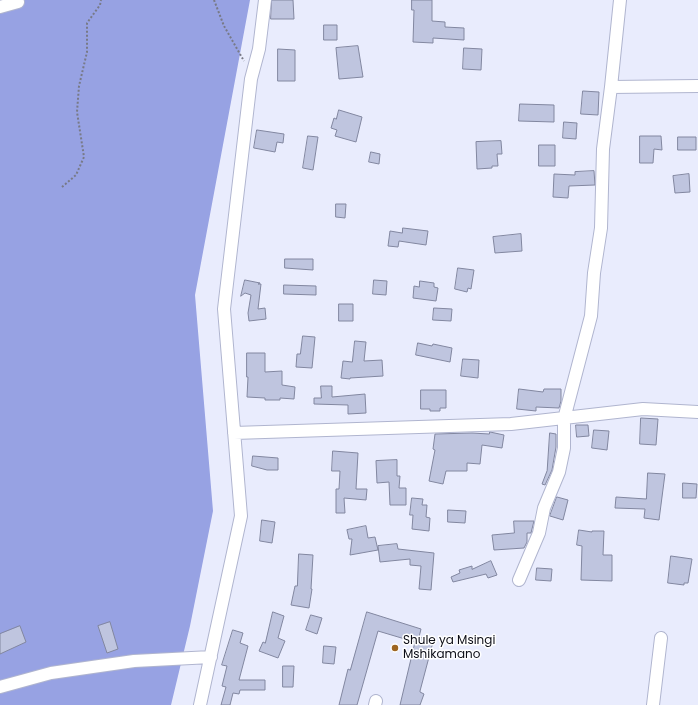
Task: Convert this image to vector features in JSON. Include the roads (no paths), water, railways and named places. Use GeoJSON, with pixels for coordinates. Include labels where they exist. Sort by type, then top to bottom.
{"type":"FeatureCollection","features":[{"type":"Feature","properties":{"kind":"street"},"geometry":{"type":"LineString","coordinates":[[200,705],[241,516],[224,309],[251,79],[259,49],[266,0]]}},
{"type":"Feature","properties":{"kind":"street"},"geometry":{"type":"LineString","coordinates":[[519,580],[539,534],[544,508],[559,472],[564,448],[564,419],[592,316],[594,273],[601,228],[603,148],[620,0]]}},
{"type":"Feature","properties":{"kind":"street"},"geometry":{"type":"LineString","coordinates":[[0,7],[18,2]]}},
{"type":"Feature","properties":{"kind":"street"},"geometry":{"type":"LineString","coordinates":[[611,87],[698,86]]}},
{"type":"Feature","properties":{"kind":"street"},"geometry":{"type":"LineString","coordinates":[[234,433],[511,424],[643,409],[698,412]]}},
{"type":"Feature","properties":{"kind":"street"},"geometry":{"type":"LineString","coordinates":[[653,705],[661,638]]}},
{"type":"Feature","properties":{"kind":"street"},"geometry":{"type":"LineString","coordinates":[[0,687],[51,673],[134,661],[211,657]]}},
{"type":"Feature","properties":{"kind":"place","name":"Shule ya Msingi Mshikamano"},"geometry":{"type":"Point","coordinates":[395,648]}}]}
